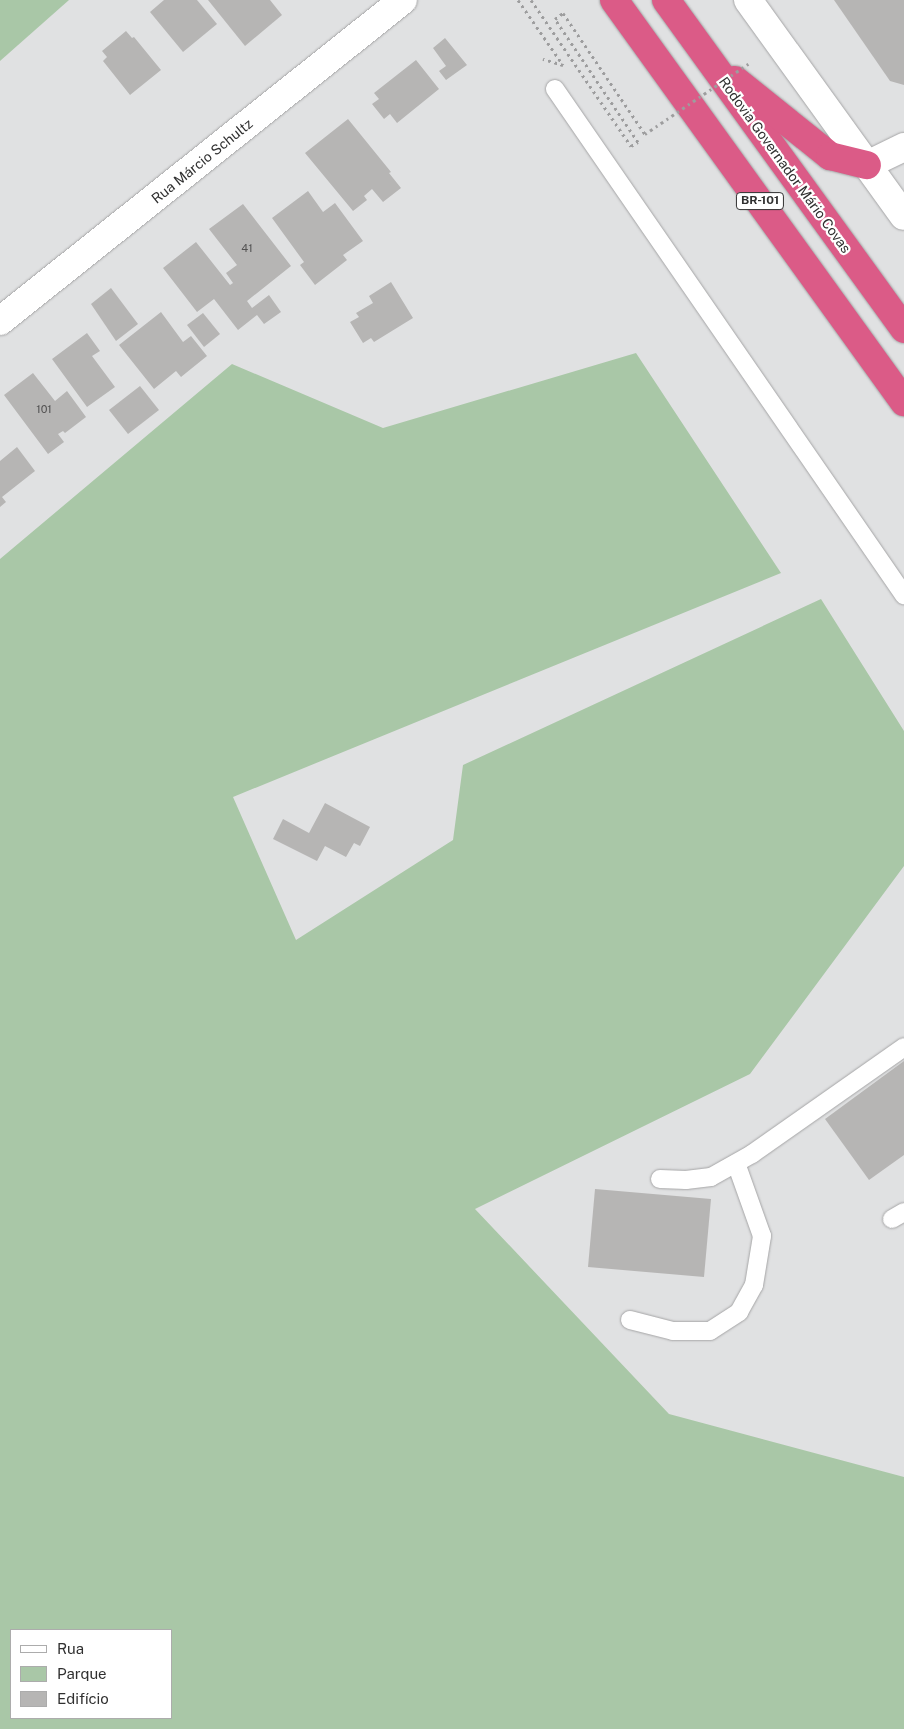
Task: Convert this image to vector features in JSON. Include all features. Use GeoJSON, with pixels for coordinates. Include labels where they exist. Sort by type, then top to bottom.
{"type":"FeatureCollection","features":[{"type":"Feature","properties":{"kind":"highway","name":"BR-101"},"geometry":{"type":"LineString","coordinates":[[614,0],[904,402]]}},
{"type":"Feature","properties":{"kind":"highway","name":"Rodovia Governador Mário Covas"},"geometry":{"type":"LineString","coordinates":[[666,0],[904,329]]}},
{"type":"Feature","properties":{"kind":"highway"},"geometry":{"type":"LineString","coordinates":[[707,57],[830,156],[867,165]]}},
{"type":"Feature","properties":{"kind":"street","name":"Rua Márcio Schultz"},"geometry":{"type":"LineString","coordinates":[[0,322],[403,0]]}},
{"type":"Feature","properties":{"kind":"street"},"geometry":{"type":"LineString","coordinates":[[748,0],[904,216]]}},
{"type":"Feature","properties":{"kind":"street"},"geometry":{"type":"LineString","coordinates":[[867,165],[904,148]]}},
{"type":"Feature","properties":{"kind":"lane"},"geometry":{"type":"LineString","coordinates":[[555,89],[904,595]]}},
{"type":"Feature","properties":{"kind":"lane"},"geometry":{"type":"LineString","coordinates":[[660,1179],[686,1180],[711,1177],[736,1163],[904,1047]]}},
{"type":"Feature","properties":{"kind":"lane"},"geometry":{"type":"LineString","coordinates":[[630,1320],[673,1331],[710,1331],[739,1312],[754,1285],[762,1236],[736,1163]]}},
{"type":"Feature","properties":{"kind":"path"},"geometry":{"type":"LineString","coordinates":[[518,0],[563,64],[543,59]]}},
{"type":"Feature","properties":{"kind":"path"},"geometry":{"type":"LineString","coordinates":[[531,0],[631,146],[638,142],[555,19],[563,13],[645,134],[748,64]]}},
{"type":"Feature","properties":{"kind":"green space"},"geometry":{"type":"Polygon","coordinates":[[[0,0],[69,0],[0,61],[0,0]]]}},
{"type":"Feature","properties":{"kind":"green space"},"geometry":{"type":"Polygon","coordinates":[[[636,353],[781,573],[233,797],[296,940],[453,840],[463,765],[821,599],[904,731],[904,866],[750,1074],[475,1209],[669,1414],[904,1477],[904,1729],[0,1729],[0,559],[232,364],[383,428],[636,353]]]}},
{"type":"Feature","properties":{"kind":"building"},"geometry":{"type":"Polygon","coordinates":[[[164,0],[197,0],[217,24],[183,52],[150,12],[164,0]]]}},
{"type":"Feature","properties":{"kind":"building"},"geometry":{"type":"Polygon","coordinates":[[[208,0],[270,0],[282,15],[245,46],[208,0]]]}},
{"type":"Feature","properties":{"kind":"building"},"geometry":{"type":"Polygon","coordinates":[[[834,0],[904,0],[904,85],[890,81],[834,0]]]}},
{"type":"Feature","properties":{"kind":"building"},"geometry":{"type":"Polygon","coordinates":[[[126,31],[132,38],[134,37],[161,70],[130,95],[103,61],[107,57],[102,51],[126,31]]]}},
{"type":"Feature","properties":{"kind":"building"},"geometry":{"type":"Polygon","coordinates":[[[445,38],[467,65],[446,80],[439,71],[446,66],[433,48],[445,38]]]}},
{"type":"Feature","properties":{"kind":"building"},"geometry":{"type":"Polygon","coordinates":[[[416,60],[439,89],[397,123],[390,114],[384,119],[372,104],[379,99],[374,93],[416,60]]]}},
{"type":"Feature","properties":{"kind":"building"},"geometry":{"type":"Polygon","coordinates":[[[348,119],[391,172],[389,173],[401,188],[383,202],[372,189],[364,196],[367,200],[353,211],[305,153],[348,119]]]}},
{"type":"Feature","properties":{"kind":"building"},"geometry":{"type":"Polygon","coordinates":[[[308,191],[323,212],[335,203],[363,241],[343,255],[347,260],[315,285],[300,265],[304,262],[272,218],[308,191]]]}},
{"type":"Feature","properties":{"kind":"building"},"geometry":{"type":"Polygon","coordinates":[[[243,204],[291,266],[247,301],[252,308],[269,295],[281,312],[264,324],[257,315],[238,330],[214,299],[197,312],[163,268],[196,242],[230,285],[233,283],[226,273],[237,265],[209,229],[243,204]]]}},
{"type":"Feature","properties":{"kind":"building"},"geometry":{"type":"Polygon","coordinates":[[[391,282],[413,318],[374,342],[371,338],[363,343],[350,322],[359,317],[356,313],[373,303],[369,296],[391,282]]]}},
{"type":"Feature","properties":{"kind":"building"},"geometry":{"type":"Polygon","coordinates":[[[111,288],[138,324],[116,341],[91,304],[111,288]]]}},
{"type":"Feature","properties":{"kind":"building"},"geometry":{"type":"Polygon","coordinates":[[[161,312],[183,342],[191,336],[207,356],[181,377],[176,371],[154,389],[119,345],[161,312]]]}},
{"type":"Feature","properties":{"kind":"building"},"geometry":{"type":"Polygon","coordinates":[[[203,313],[220,334],[204,347],[187,325],[203,313]]]}},
{"type":"Feature","properties":{"kind":"building"},"geometry":{"type":"Polygon","coordinates":[[[87,333],[100,351],[92,356],[115,387],[87,407],[52,359],[87,333]]]}},
{"type":"Feature","properties":{"kind":"building"},"geometry":{"type":"Polygon","coordinates":[[[33,373],[55,401],[67,391],[86,417],[65,433],[63,431],[58,434],[64,442],[48,454],[4,395],[33,373]]]}},
{"type":"Feature","properties":{"kind":"building"},"geometry":{"type":"Polygon","coordinates":[[[140,386],[159,410],[128,434],[109,410],[140,386]]]}},
{"type":"Feature","properties":{"kind":"building"},"geometry":{"type":"Polygon","coordinates":[[[17,447],[35,471],[2,497],[6,502],[0,507],[0,461],[17,447]]]}},
{"type":"Feature","properties":{"kind":"building"},"geometry":{"type":"Polygon","coordinates":[[[325,803],[370,827],[360,846],[354,843],[346,857],[325,846],[317,861],[273,839],[283,819],[309,833],[325,803]]]}},
{"type":"Feature","properties":{"kind":"building"},"geometry":{"type":"Polygon","coordinates":[[[904,1061],[904,1155],[869,1180],[825,1119],[904,1061]]]}},
{"type":"Feature","properties":{"kind":"building"},"geometry":{"type":"Polygon","coordinates":[[[595,1189],[711,1199],[704,1277],[588,1267],[595,1189]]]}}]}
